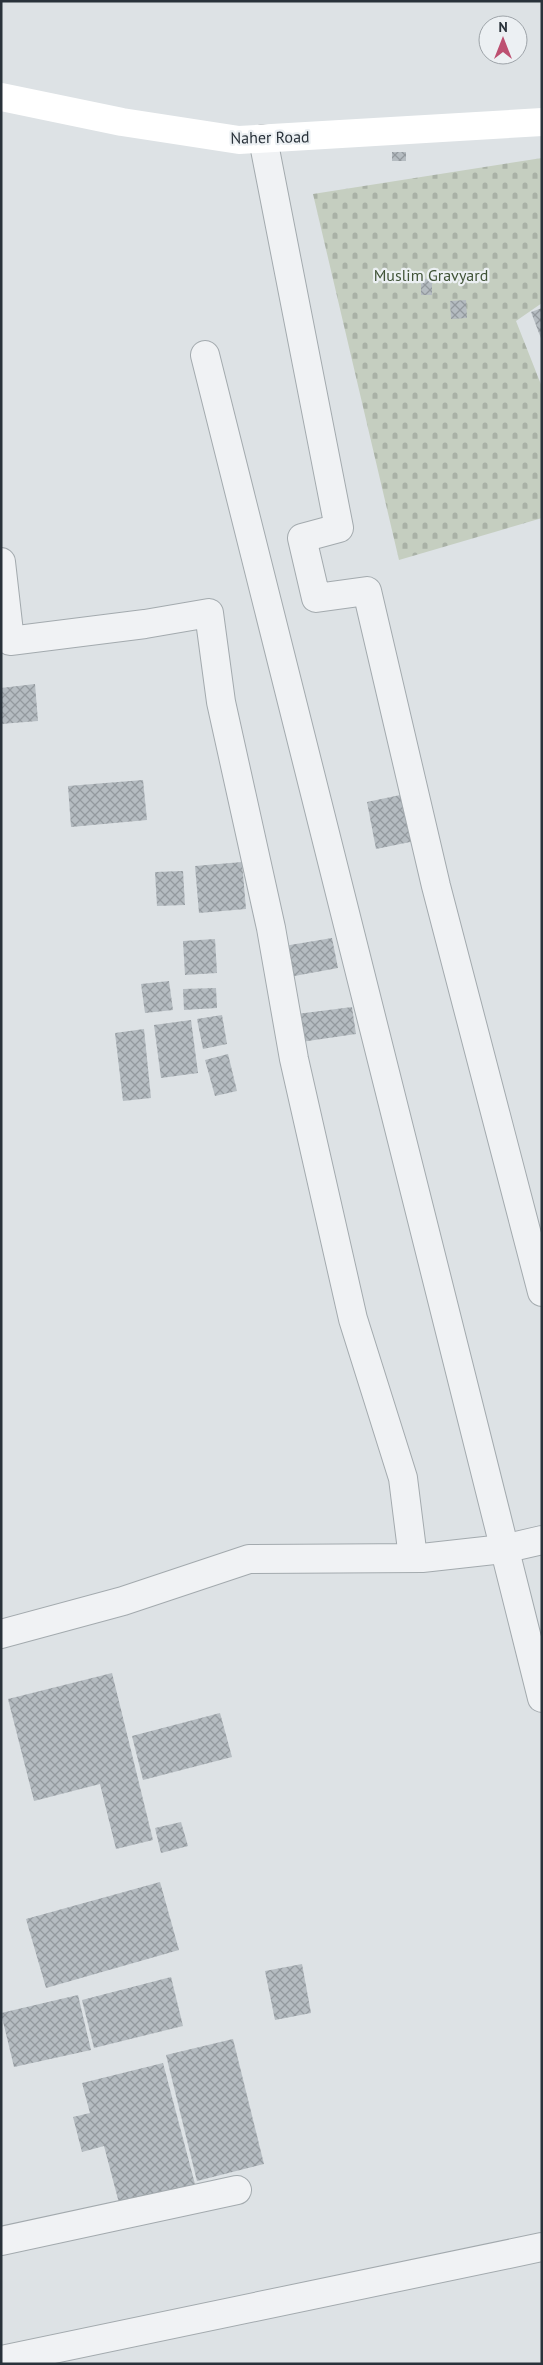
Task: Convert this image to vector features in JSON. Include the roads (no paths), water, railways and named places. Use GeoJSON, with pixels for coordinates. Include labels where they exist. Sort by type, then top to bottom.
{"type":"FeatureCollection","features":[{"type":"Feature","properties":{"kind":"main road","name":"Naher Road"},"geometry":{"type":"LineString","coordinates":[[1,97],[132,123],[240,140],[542,122]]}},
{"type":"Feature","properties":{"kind":"street"},"geometry":{"type":"LineString","coordinates":[[263,139],[339,528],[302,538],[314,590],[316,598],[367,591],[436,886],[542,1292]]}},
{"type":"Feature","properties":{"kind":"street"},"geometry":{"type":"LineString","coordinates":[[205,355],[542,1698]]}},
{"type":"Feature","properties":{"kind":"street"},"geometry":{"type":"LineString","coordinates":[[1,562],[10,641],[145,624],[209,613],[221,702],[271,928],[294,1059],[353,1320],[375,1396],[403,1478],[414,1558]]}},
{"type":"Feature","properties":{"kind":"street"},"geometry":{"type":"LineString","coordinates":[[1,1634],[123,1600],[249,1559],[414,1558],[504,1549],[542,1540]]}},
{"type":"Feature","properties":{"kind":"street"},"geometry":{"type":"LineString","coordinates":[[1,2241],[237,2190]]}},
{"type":"Feature","properties":{"kind":"street"},"geometry":{"type":"LineString","coordinates":[[1,2360],[542,2247]]}},
{"type":"Feature","properties":{"kind":"park label","name":"Muslim Gravyard"},"geometry":{"type":"Point","coordinates":[431,275]}}]}
